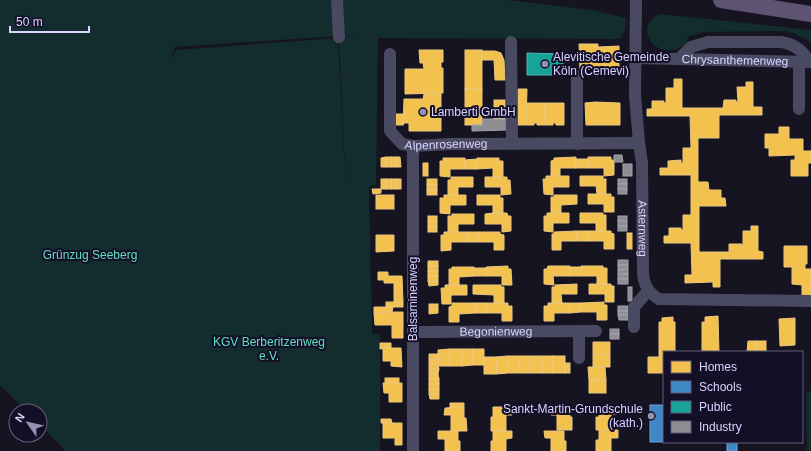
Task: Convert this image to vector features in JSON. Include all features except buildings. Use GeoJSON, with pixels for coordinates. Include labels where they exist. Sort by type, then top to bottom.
{"type":"FeatureCollection","features":[{"type":"Feature","properties":{"kind":"main road"},"geometry":{"type":"LineString","coordinates":[[722,0],[811,14]]}},
{"type":"Feature","properties":{"kind":"street"},"geometry":{"type":"LineString","coordinates":[[337,0],[339,38]]}},
{"type":"Feature","properties":{"kind":"street","name":"Asternweg"},"geometry":{"type":"LineString","coordinates":[[636,0],[635,95],[642,163],[643,274],[644,282],[648,291]]}},
{"type":"Feature","properties":{"kind":"street"},"geometry":{"type":"LineString","coordinates":[[511,42],[512,143]]}},
{"type":"Feature","properties":{"kind":"street"},"geometry":{"type":"LineString","coordinates":[[679,59],[691,47],[708,42],[790,43],[805,54],[806,62],[799,109]]}},
{"type":"Feature","properties":{"kind":"street","name":"Alpenrosenweg"},"geometry":{"type":"LineString","coordinates":[[390,54],[390,131],[402,144],[413,146],[512,143],[639,143]]}},
{"type":"Feature","properties":{"kind":"street","name":"Chrysanthemenweg"},"geometry":{"type":"LineString","coordinates":[[635,58],[806,62]]}},
{"type":"Feature","properties":{"kind":"street"},"geometry":{"type":"LineString","coordinates":[[577,76],[577,144]]}},
{"type":"Feature","properties":{"kind":"street","name":"Balsaminenweg"},"geometry":{"type":"LineString","coordinates":[[413,146],[414,451]]}},
{"type":"Feature","properties":{"kind":"street"},"geometry":{"type":"LineString","coordinates":[[634,327],[634,307],[648,291],[659,299],[811,301]]}},
{"type":"Feature","properties":{"kind":"street"},"geometry":{"type":"LineString","coordinates":[[579,331],[579,358]]}},
{"type":"Feature","properties":{"kind":"street","name":"Begonienweg"},"geometry":{"type":"LineString","coordinates":[[413,332],[596,331]]}},
{"type":"Feature","properties":{"kind":"green space"},"geometry":{"type":"Polygon","coordinates":[[[0,0],[508,0],[592,10],[626,18],[625,30],[620,39],[378,38],[376,185],[369,186],[372,334],[380,334],[380,451],[66,451],[48,433],[48,403],[18,403],[2,387],[0,387],[0,0]],[[339,36],[175,47],[171,60],[176,50],[338,38],[346,193],[339,37],[357,37],[339,36]]]}},
{"type":"Feature","properties":{"kind":"green space"},"geometry":{"type":"Polygon","coordinates":[[[660,14],[811,30],[811,42],[793,33],[785,31],[702,32],[688,37],[686,45],[674,50],[665,50],[658,48],[652,43],[647,31],[648,25],[652,19],[660,14]]]}},
{"type":"Feature","properties":{"kind":"green space"},"geometry":{"type":"Polygon","coordinates":[[[811,391],[811,451],[807,451],[806,392],[811,391]]]}},
{"type":"Feature","properties":{"kind":"place","name":"Alevitische Gemeinde Köln (Cemevi)"},"geometry":{"type":"Point","coordinates":[545,64]}},
{"type":"Feature","properties":{"kind":"place","name":"Lamberti GmbH"},"geometry":{"type":"Point","coordinates":[423,112]}},
{"type":"Feature","properties":{"kind":"place","name":"Sankt-Martin-Grundschule (kath.)"},"geometry":{"type":"Point","coordinates":[651,416]}},
{"type":"Feature","properties":{"kind":"park label","name":"Grünzug Seeberg"},"geometry":{"type":"Point","coordinates":[90,255]}},
{"type":"Feature","properties":{"kind":"park label","name":"KGV Berberitzenweg e.V."},"geometry":{"type":"Point","coordinates":[269,349]}}]}
